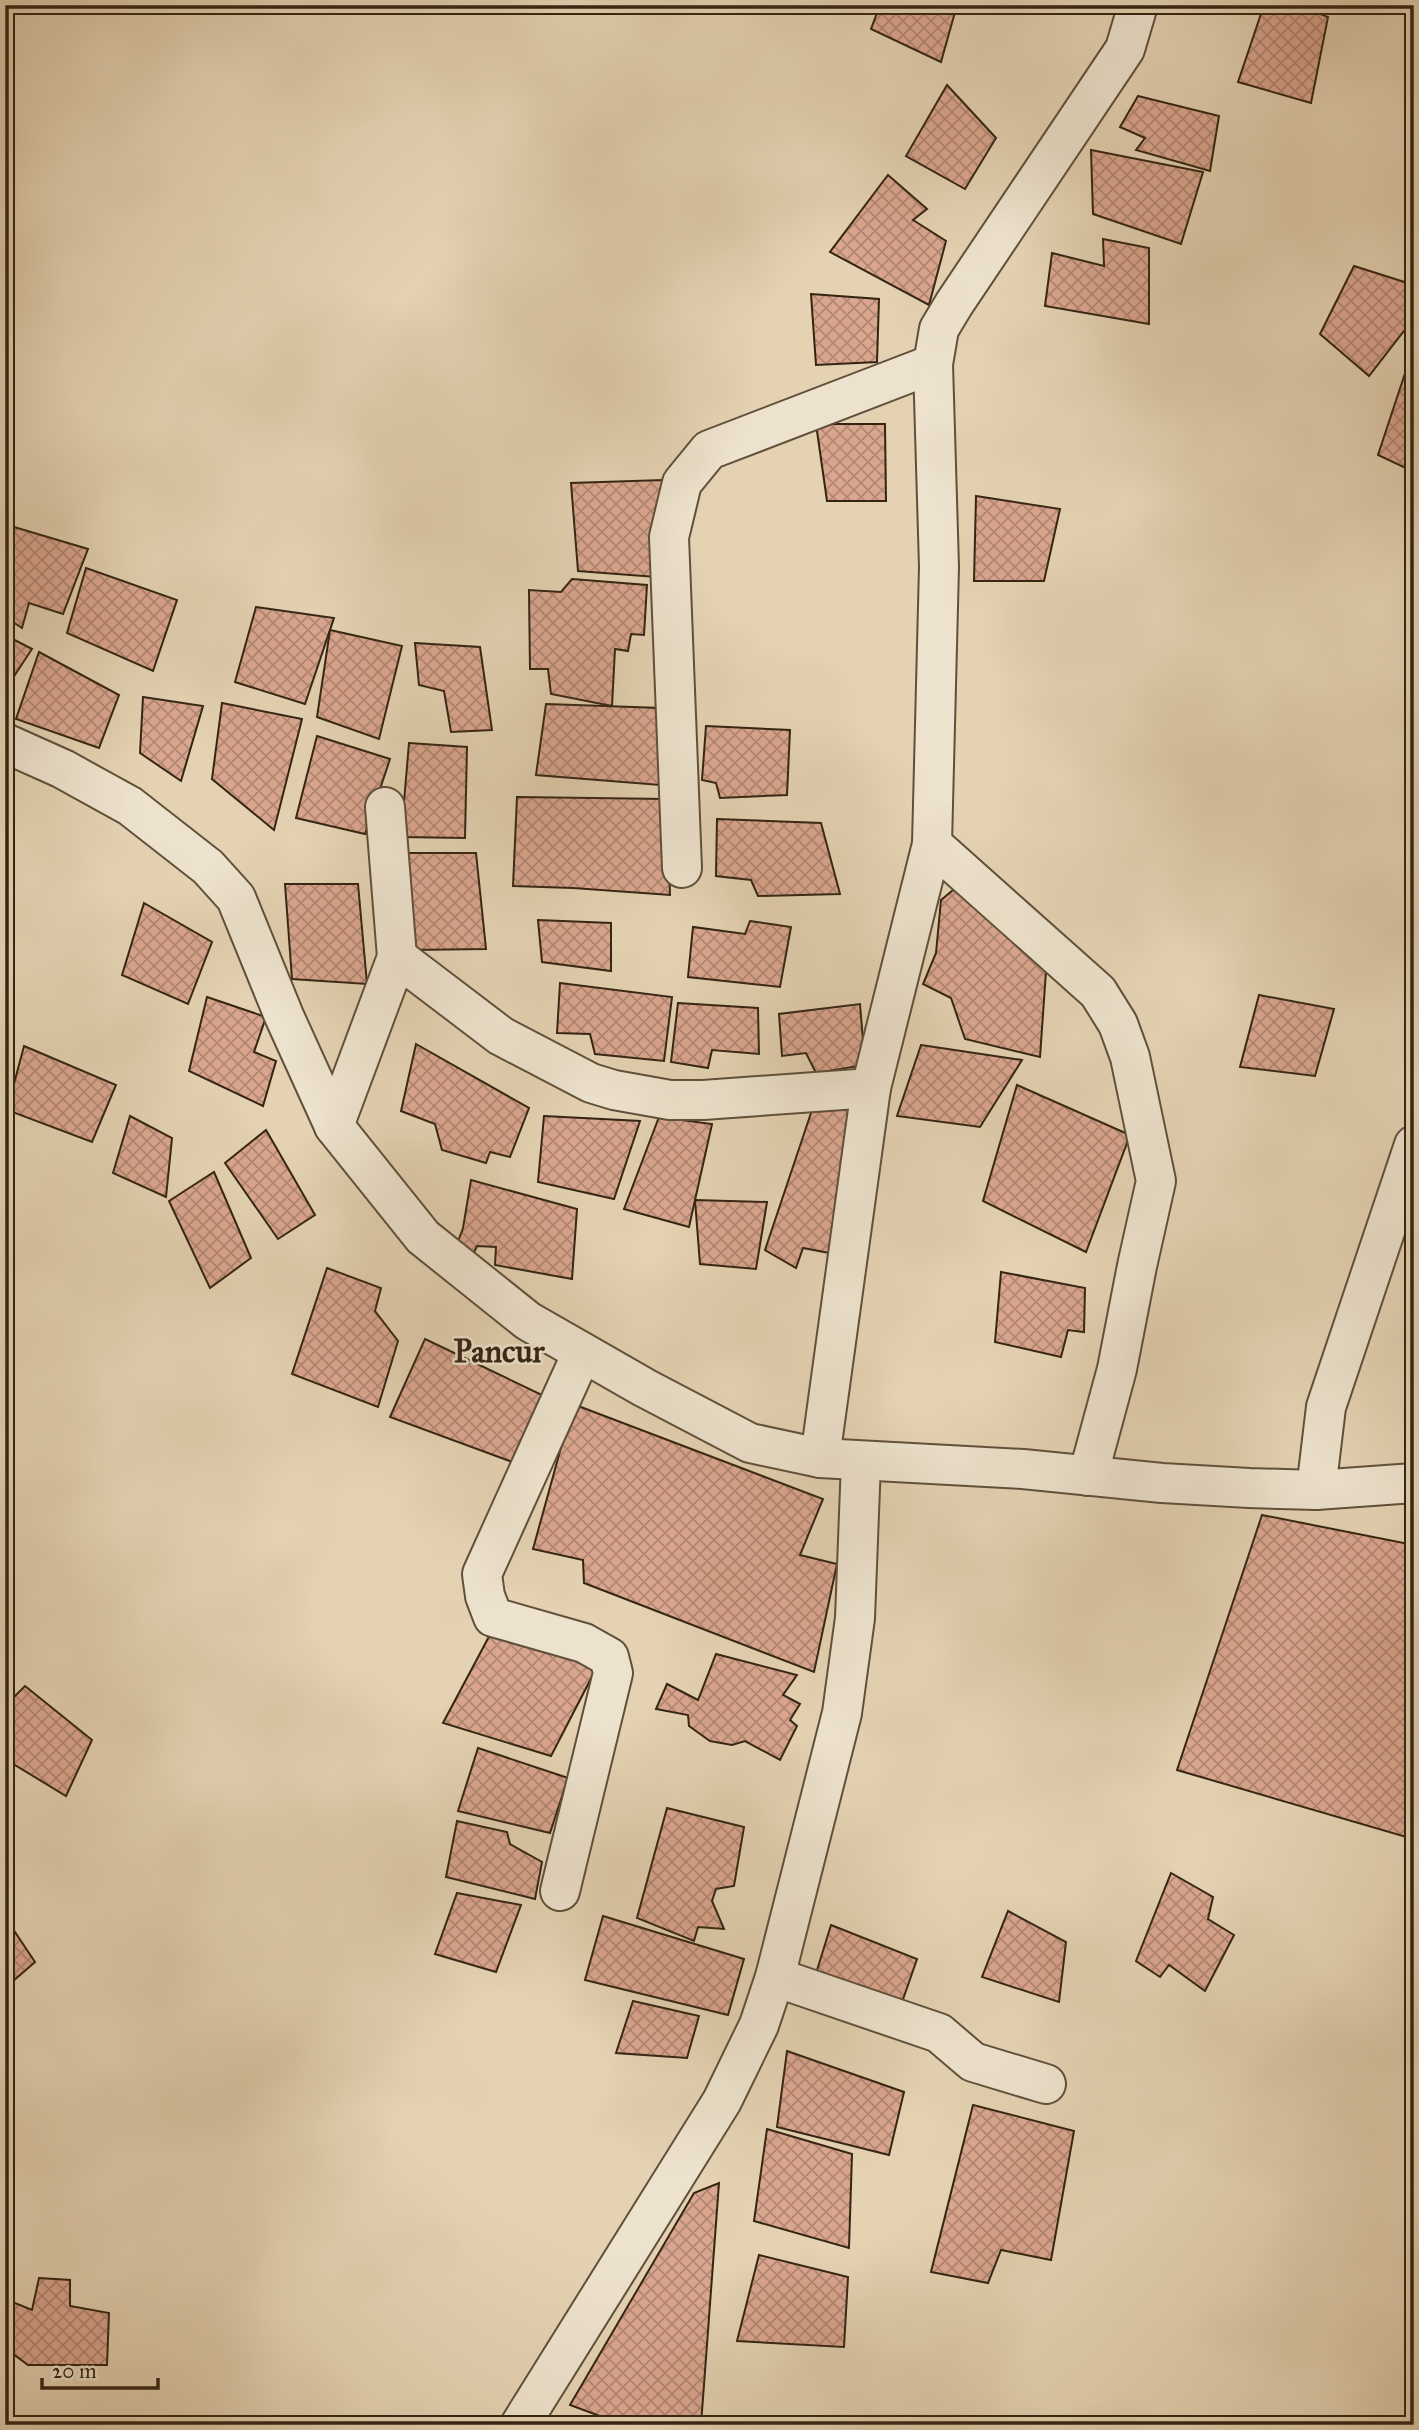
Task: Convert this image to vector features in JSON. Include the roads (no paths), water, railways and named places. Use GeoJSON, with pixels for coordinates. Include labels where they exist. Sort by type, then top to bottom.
{"type":"FeatureCollection","features":[{"type":"Feature","properties":{"kind":"street"},"geometry":{"type":"LineString","coordinates":[[820,1458],[871,1088],[932,844],[939,568],[933,364],[939,329],[1125,49],[1138,5]]}},
{"type":"Feature","properties":{"kind":"street"},"geometry":{"type":"LineString","coordinates":[[682,868],[669,537],[682,483],[709,450],[933,364]]}},
{"type":"Feature","properties":{"kind":"street"},"geometry":{"type":"LineString","coordinates":[[5,743],[63,769],[130,806],[208,867],[236,898],[284,1016],[334,1126],[424,1237],[528,1321],[750,1443],[820,1458],[861,1462],[1023,1469],[1162,1483],[1316,1490],[1414,1483]]}},
{"type":"Feature","properties":{"kind":"street"},"geometry":{"type":"LineString","coordinates":[[334,1126],[397,957],[385,807]]}},
{"type":"Feature","properties":{"kind":"street"},"geometry":{"type":"LineString","coordinates":[[932,844],[1098,992],[1118,1024],[1130,1057],[1156,1181],[1117,1369],[1088,1476]]}},
{"type":"Feature","properties":{"kind":"street"},"geometry":{"type":"LineString","coordinates":[[397,957],[501,1036],[591,1083],[614,1090],[670,1100],[703,1100],[871,1088]]}},
{"type":"Feature","properties":{"kind":"street"},"geometry":{"type":"LineString","coordinates":[[1316,1490],[1326,1407],[1414,1145]]}},
{"type":"Feature","properties":{"kind":"street"},"geometry":{"type":"LineString","coordinates":[[560,1891],[613,1673],[609,1657],[584,1643],[493,1616],[485,1596],[482,1573],[582,1353]]}},
{"type":"Feature","properties":{"kind":"street"},"geometry":{"type":"LineString","coordinates":[[520,2425],[722,2101],[759,2025],[775,1977],[842,1713],[855,1618],[861,1462]]}},
{"type":"Feature","properties":{"kind":"street"},"geometry":{"type":"LineString","coordinates":[[775,1977],[939,2033],[973,2062],[1046,2084]]}},
{"type":"Feature","properties":{"kind":"district","name":"Pancur"},"geometry":{"type":"Point","coordinates":[499,1351]}}]}
